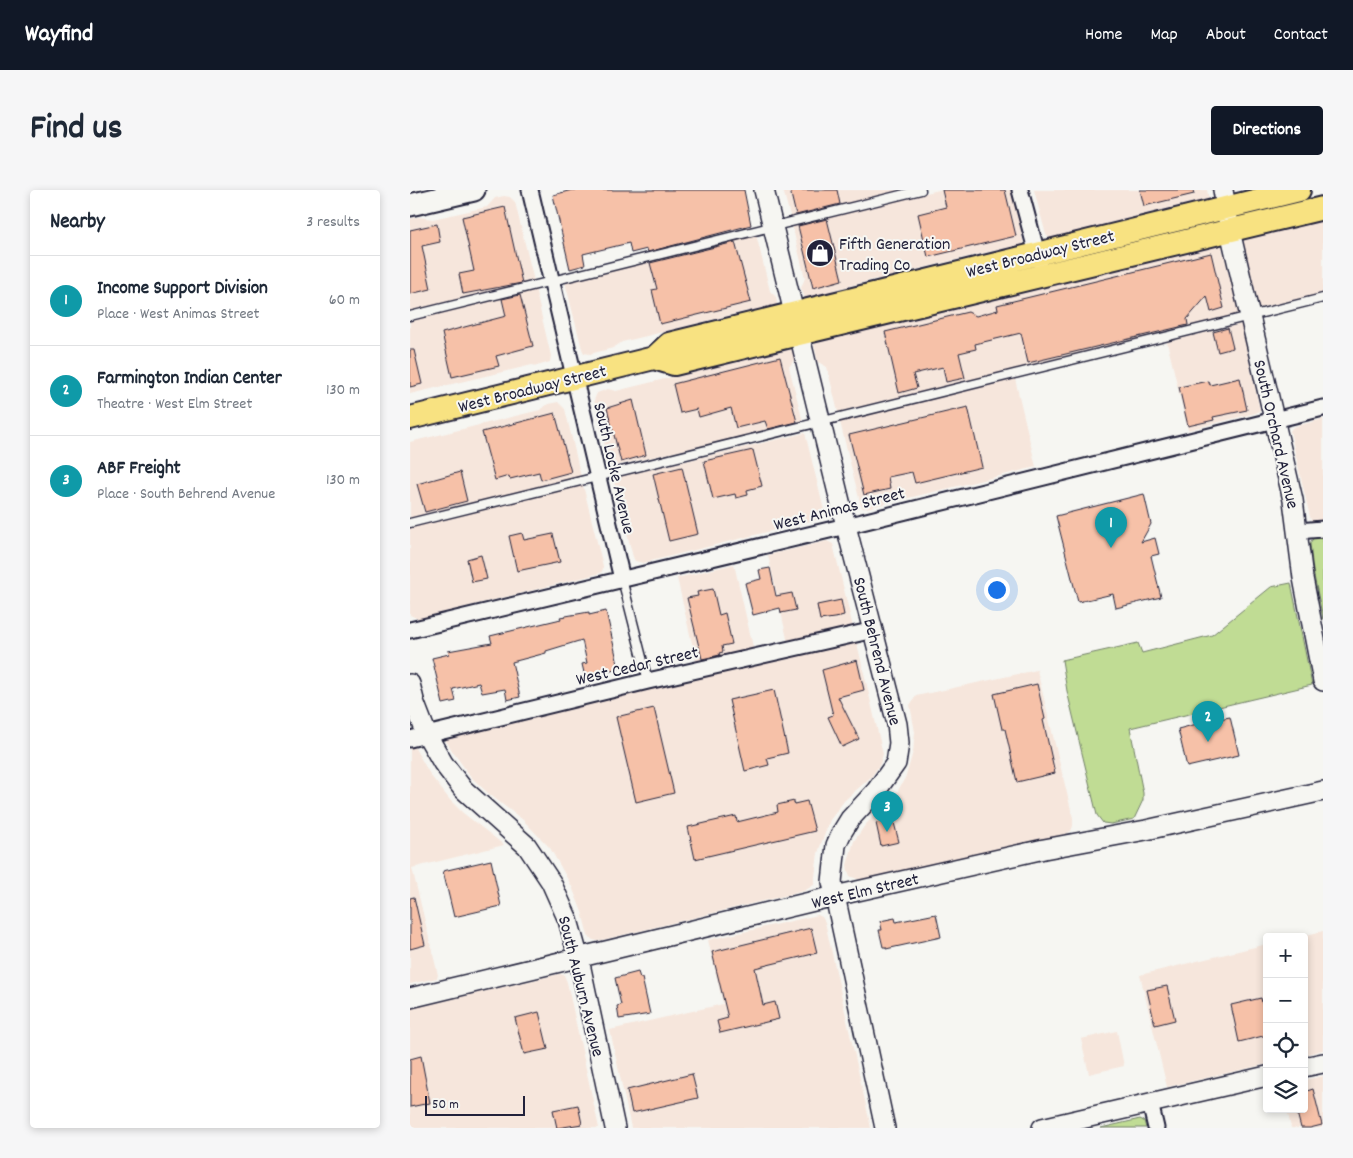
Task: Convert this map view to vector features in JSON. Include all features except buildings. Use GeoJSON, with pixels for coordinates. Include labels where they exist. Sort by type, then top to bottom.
{"type":"FeatureCollection","features":[{"type":"Feature","properties":{"kind":"main road"},"geometry":{"type":"LineString","coordinates":[[410,205],[474,190]]}},
{"type":"Feature","properties":{"kind":"main road","name":"West Broadway Street"},"geometry":{"type":"LineString","coordinates":[[1040,265],[1225,199],[1299,190]]}},
{"type":"Feature","properties":{"kind":"main road","name":"West Broadway Street"},"geometry":{"type":"LineString","coordinates":[[410,418],[654,358],[674,364],[797,324],[1040,265],[1230,231],[1323,208]]}},
{"type":"Feature","properties":{"kind":"street","name":"South Locke Avenue"},"geometry":{"type":"LineString","coordinates":[[530,190],[622,579]]}},
{"type":"Feature","properties":{"kind":"street","name":"South Behrend Avenue"},"geometry":{"type":"LineString","coordinates":[[764,190],[846,526],[897,724],[899,742],[896,763],[876,790],[850,819],[842,832],[836,845],[832,882],[885,1128]]}},
{"type":"Feature","properties":{"kind":"street"},"geometry":{"type":"LineString","coordinates":[[1020,190],[1040,265]]}},
{"type":"Feature","properties":{"kind":"street","name":"South Orchard Avenue"},"geometry":{"type":"LineString","coordinates":[[1225,199],[1230,231],[1276,420],[1293,500],[1303,578],[1323,681]]}},
{"type":"Feature","properties":{"kind":"street","name":"West Animas Street"},"geometry":{"type":"LineString","coordinates":[[410,630],[846,526],[1323,408]]}},
{"type":"Feature","properties":{"kind":"street"},"geometry":{"type":"LineString","coordinates":[[1298,531],[1323,529]]}},
{"type":"Feature","properties":{"kind":"street","name":"West Cedar Street"},"geometry":{"type":"LineString","coordinates":[[418,737],[648,681],[874,630]]}},
{"type":"Feature","properties":{"kind":"street","name":"South Auburn Avenue"},"geometry":{"type":"LineString","coordinates":[[410,684],[415,704],[418,737],[443,763],[463,789],[526,846],[551,882],[568,920],[579,959],[615,1128]]}},
{"type":"Feature","properties":{"kind":"street","name":"West Elm Street"},"geometry":{"type":"LineString","coordinates":[[410,998],[579,959],[835,896],[1044,849],[1146,830],[1323,790]]}},
{"type":"Feature","properties":{"kind":"street"},"geometry":{"type":"LineString","coordinates":[[1308,1066],[1323,1063]]}},
{"type":"Feature","properties":{"kind":"street"},"geometry":{"type":"LineString","coordinates":[[1042,1128],[1263,1077]]}},
{"type":"Feature","properties":{"kind":"street"},"geometry":{"type":"LineString","coordinates":[[1150,1102],[1156,1128]]}},
{"type":"Feature","properties":{"kind":"lane"},"geometry":{"type":"LineString","coordinates":[[410,316],[921,190]]}},
{"type":"Feature","properties":{"kind":"lane"},"geometry":{"type":"LineString","coordinates":[[410,523],[597,476],[821,424],[1323,298]]}},
{"type":"Feature","properties":{"kind":"lane"},"geometry":{"type":"LineString","coordinates":[[622,579],[648,681]]}},
{"type":"Feature","properties":{"kind":"shaded area"},"geometry":{"type":"Polygon","coordinates":[[[783,190],[906,190],[791,219],[783,190]]]}},
{"type":"Feature","properties":{"kind":"shaded area"},"geometry":{"type":"Polygon","coordinates":[[[939,190],[1012,190],[1024,245],[1007,253],[1001,249],[894,275],[891,280],[883,281],[876,279],[834,290],[828,297],[807,300],[805,298],[801,288],[805,278],[792,225],[939,190]]]}},
{"type":"Feature","properties":{"kind":"shaded area"},"geometry":{"type":"Polygon","coordinates":[[[1034,190],[1207,190],[1209,199],[1207,202],[1197,205],[1191,203],[1085,229],[1081,233],[1052,240],[1046,235],[1034,190]]]}},
{"type":"Feature","properties":{"kind":"shaded area"},"geometry":{"type":"Polygon","coordinates":[[[510,197],[515,202],[534,281],[410,312],[410,219],[418,217],[433,219],[487,207],[495,198],[510,197]]]}},
{"type":"Feature","properties":{"kind":"shaded area"},"geometry":{"type":"Polygon","coordinates":[[[1323,219],[1323,293],[1259,308],[1243,240],[1244,236],[1323,219]]]}},
{"type":"Feature","properties":{"kind":"shaded area"},"geometry":{"type":"Polygon","coordinates":[[[756,234],[770,291],[776,297],[777,303],[774,308],[756,313],[748,311],[622,342],[613,348],[590,354],[584,353],[565,282],[756,234]]]}},
{"type":"Feature","properties":{"kind":"shaded area"},"geometry":{"type":"Polygon","coordinates":[[[1218,243],[1222,247],[1239,315],[838,412],[827,367],[818,362],[814,345],[816,341],[1218,243]]]}},
{"type":"Feature","properties":{"kind":"shaded area"},"geometry":{"type":"Polygon","coordinates":[[[535,288],[551,356],[550,362],[410,394],[410,319],[535,288]]]}},
{"type":"Feature","properties":{"kind":"shaded area"},"geometry":{"type":"Polygon","coordinates":[[[1241,324],[1260,410],[1256,413],[1188,430],[1167,342],[1241,324]]]}},
{"type":"Feature","properties":{"kind":"shaded area"},"geometry":{"type":"Polygon","coordinates":[[[787,346],[794,353],[794,360],[789,367],[803,422],[610,467],[594,400],[597,393],[608,389],[616,391],[758,356],[765,351],[787,346]]]}},
{"type":"Feature","properties":{"kind":"shaded area"},"geometry":{"type":"Polygon","coordinates":[[[1015,379],[1036,467],[867,508],[861,506],[840,422],[1015,379]]]}},
{"type":"Feature","properties":{"kind":"shaded area"},"geometry":{"type":"Polygon","coordinates":[[[558,402],[565,409],[581,477],[410,518],[410,442],[540,410],[548,404],[558,402]]]}},
{"type":"Feature","properties":{"kind":"shaded area"},"geometry":{"type":"Polygon","coordinates":[[[1323,419],[1323,522],[1312,523],[1290,431],[1293,427],[1323,419]]]}},
{"type":"Feature","properties":{"kind":"shaded area"},"geometry":{"type":"Polygon","coordinates":[[[805,433],[825,514],[823,518],[643,563],[635,561],[613,478],[805,433]]]}},
{"type":"Feature","properties":{"kind":"shaded area"},"geometry":{"type":"Polygon","coordinates":[[[583,485],[603,566],[601,573],[418,619],[410,615],[410,527],[583,485]]]}},
{"type":"Feature","properties":{"kind":"shaded area"},"geometry":{"type":"Polygon","coordinates":[[[827,541],[833,544],[853,627],[788,643],[768,555],[827,541]]]}},
{"type":"Feature","properties":{"kind":"shaded area"},"geometry":{"type":"Polygon","coordinates":[[[734,564],[754,651],[697,665],[677,578],[734,564]]]}},
{"type":"Feature","properties":{"kind":"shaded area"},"geometry":{"type":"Polygon","coordinates":[[[856,639],[883,754],[880,764],[872,776],[844,801],[830,820],[818,853],[814,885],[804,891],[598,941],[588,936],[582,912],[572,887],[550,848],[523,820],[489,794],[471,777],[443,736],[856,639]]]}},
{"type":"Feature","properties":{"kind":"shaded area"},"geometry":{"type":"Polygon","coordinates":[[[1037,670],[1073,818],[1071,831],[1066,834],[862,879],[850,876],[847,865],[854,841],[866,824],[895,796],[906,776],[913,752],[915,732],[910,705],[916,696],[1037,670]]]}},
{"type":"Feature","properties":{"kind":"shaded area"},"geometry":{"type":"Polygon","coordinates":[[[413,745],[431,776],[450,800],[463,813],[504,845],[412,868],[438,975],[437,978],[410,984],[410,746],[413,745]]]}},
{"type":"Feature","properties":{"kind":"shaded area"},"geometry":{"type":"Polygon","coordinates":[[[818,915],[825,922],[871,1128],[631,1128],[610,1030],[723,1004],[708,940],[818,915]]]}},
{"type":"Feature","properties":{"kind":"shaded area"},"geometry":{"type":"Polygon","coordinates":[[[1323,931],[1323,1050],[1308,1054],[1308,978],[1308,935],[1323,931]]]}},
{"type":"Feature","properties":{"kind":"shaded area"},"geometry":{"type":"Polygon","coordinates":[[[1263,945],[1263,1065],[1167,1087],[1140,975],[1263,945]]]}},
{"type":"Feature","properties":{"kind":"shaded area"},"geometry":{"type":"Polygon","coordinates":[[[559,974],[564,975],[567,982],[599,1128],[410,1128],[410,1009],[559,974]]]}},
{"type":"Feature","properties":{"kind":"shaded area"},"geometry":{"type":"Polygon","coordinates":[[[1117,1031],[1124,1066],[1089,1074],[1081,1039],[1117,1031]]]}},
{"type":"Feature","properties":{"kind":"shaded area"},"geometry":{"type":"Polygon","coordinates":[[[1323,1076],[1323,1128],[1291,1128],[1288,1113],[1308,1113],[1308,1079],[1323,1076]]]}},
{"type":"Feature","properties":{"kind":"green space"},"geometry":{"type":"Polygon","coordinates":[[[1323,534],[1323,619],[1313,571],[1310,543],[1314,537],[1323,534]]]}},
{"type":"Feature","properties":{"kind":"green space"},"geometry":{"type":"Polygon","coordinates":[[[1291,583],[1312,685],[1130,728],[1143,800],[1134,819],[1111,824],[1103,823],[1097,815],[1067,691],[1062,660],[1138,643],[1142,653],[1212,635],[1271,587],[1291,583]]]}},
{"type":"Feature","properties":{"kind":"green space"},"geometry":{"type":"Polygon","coordinates":[[[1140,1119],[1144,1121],[1146,1128],[1101,1128],[1140,1119]]]}},
{"type":"Feature","properties":{"kind":"place","name":"Fifth Generation Trading Co"},"geometry":{"type":"Point","coordinates":[820,253]}},
{"type":"Feature","properties":{"kind":"place","name":"Income Support Division"},"geometry":{"type":"Point","coordinates":[1111,548]}},
{"type":"Feature","properties":{"kind":"place","name":"Farmington Indian Center"},"geometry":{"type":"Point","coordinates":[1208,742]}},
{"type":"Feature","properties":{"kind":"place","name":"ABF Freight"},"geometry":{"type":"Point","coordinates":[887,832]}}]}
